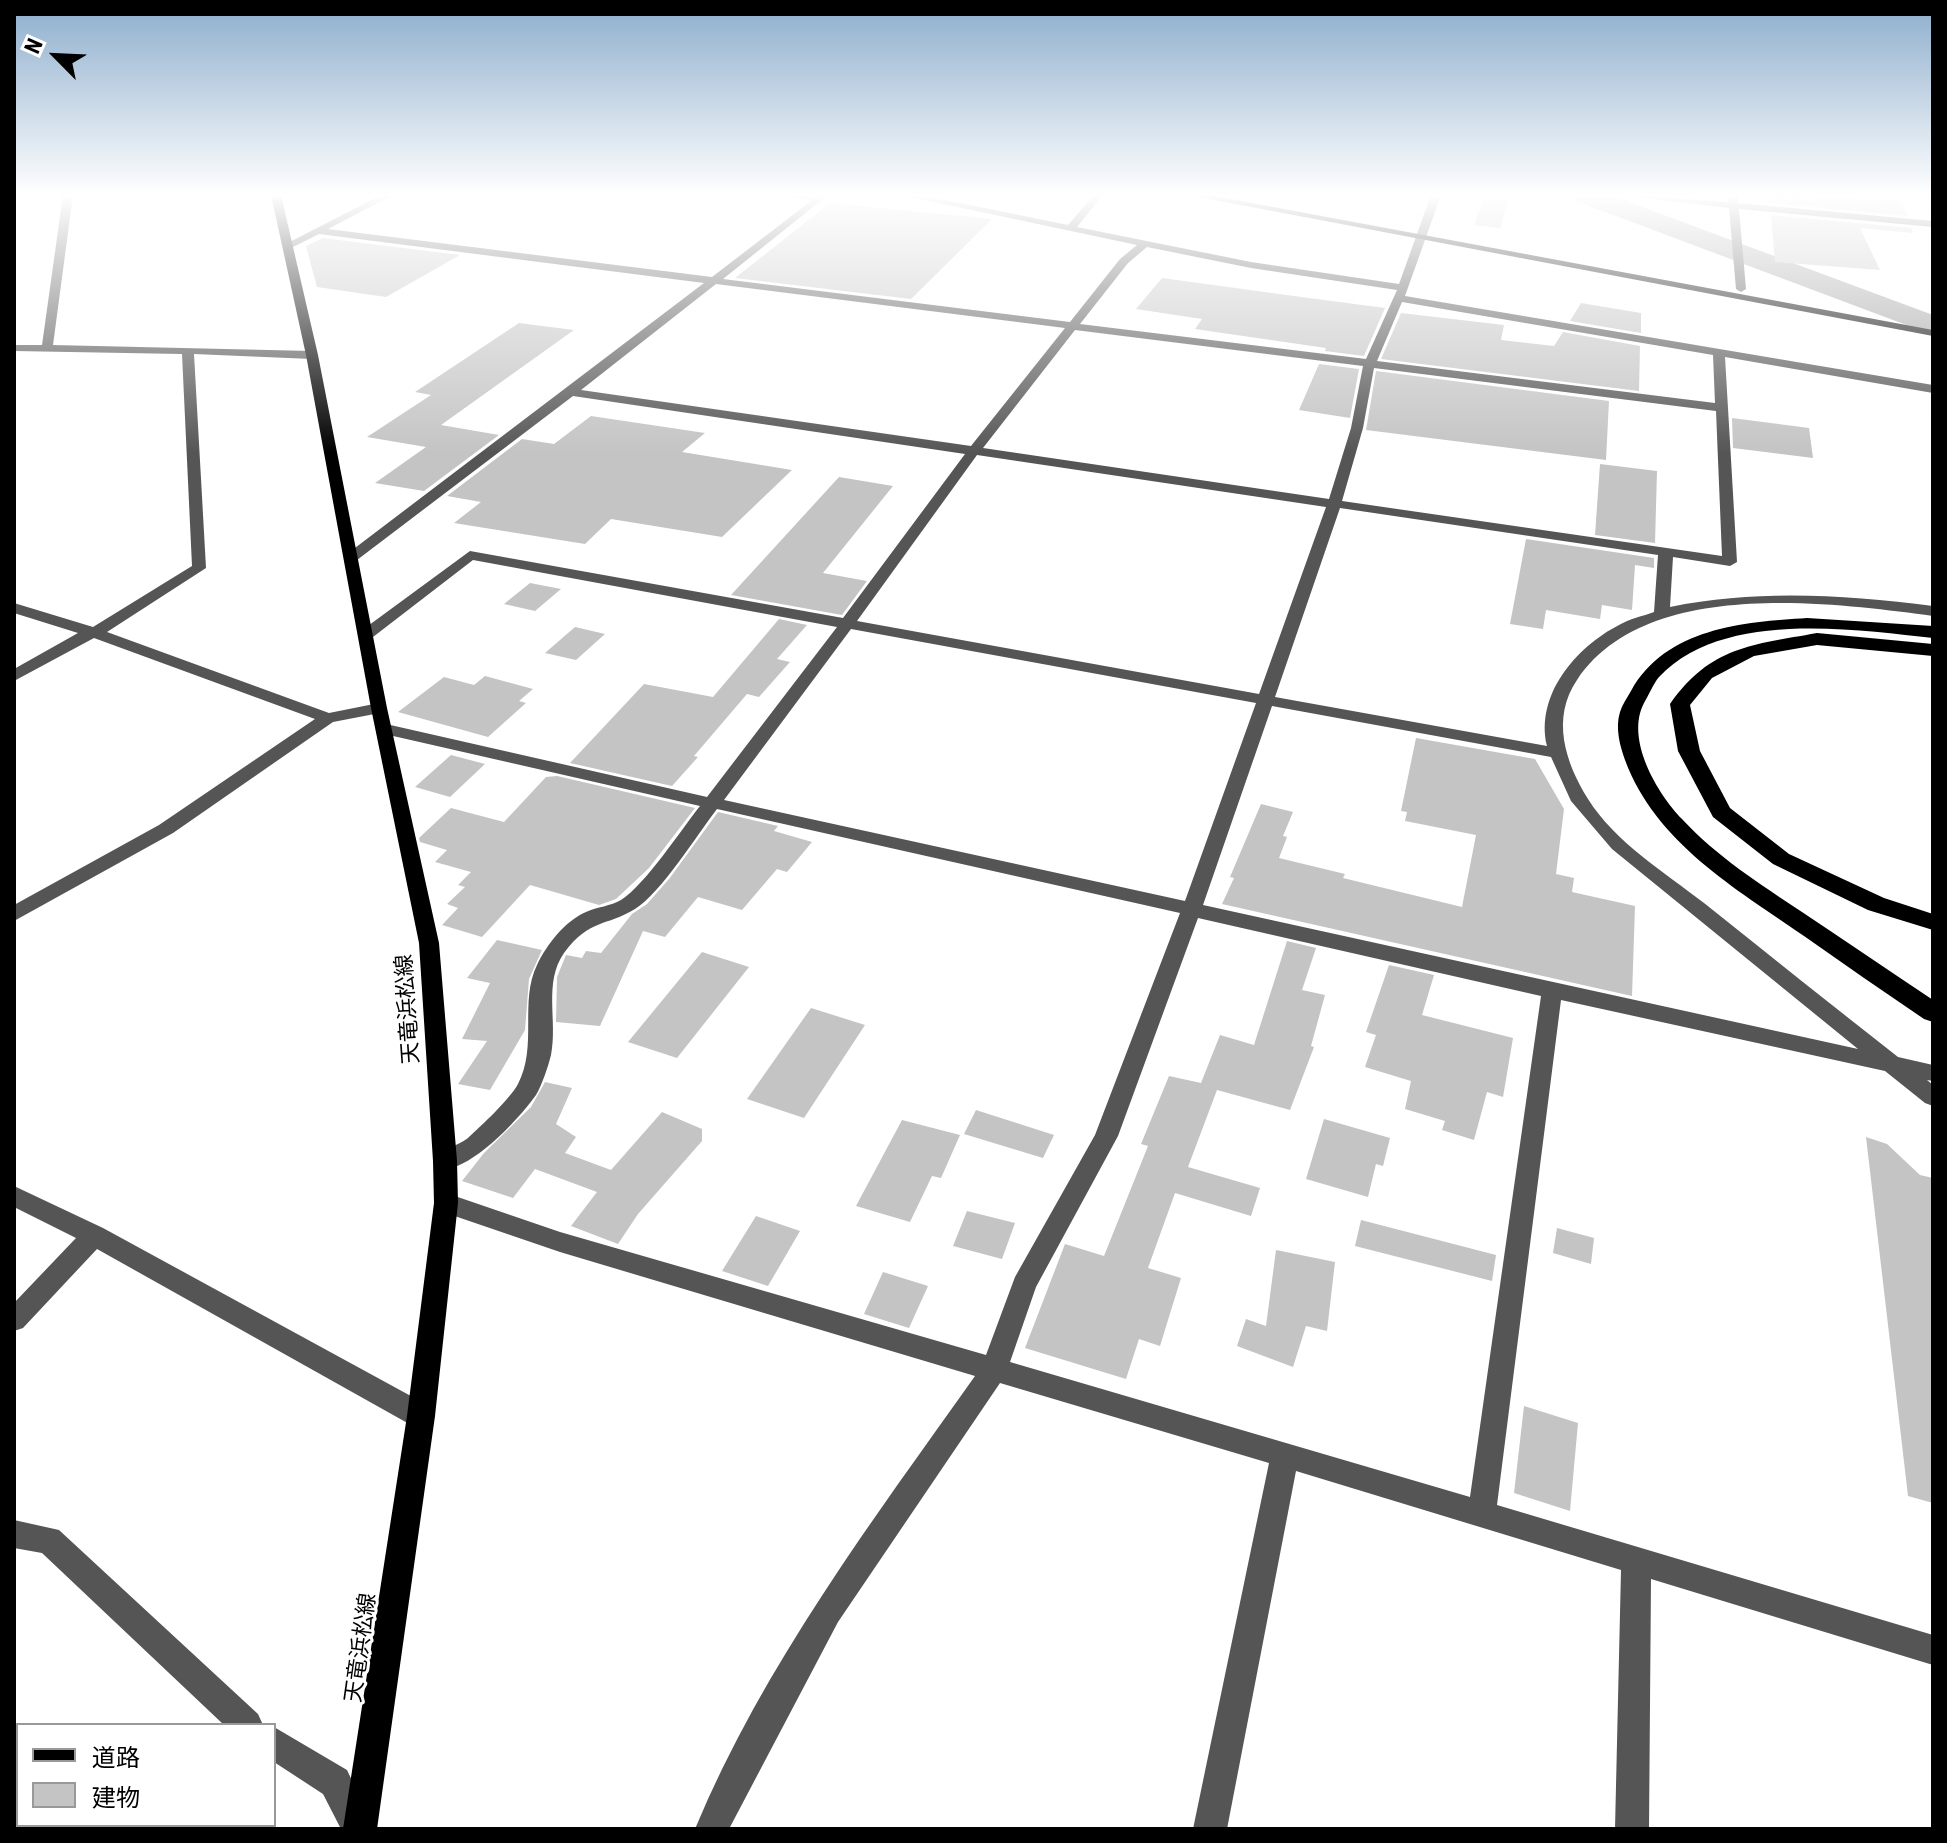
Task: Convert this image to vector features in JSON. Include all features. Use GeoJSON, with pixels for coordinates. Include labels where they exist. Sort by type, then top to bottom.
{"type":"FeatureCollection","features":[{"type":"Feature","properties":{"kind":"highway"},"geometry":{"type":"LineString","coordinates":[[1933,632],[1865,624],[1793,624],[1739,629],[1703,639],[1663,661],[1636,691],[1625,726],[1641,774],[1673,823],[1735,877],[1933,1013]]}},
{"type":"Feature","properties":{"kind":"highway"},"geometry":{"type":"LineString","coordinates":[[1933,650],[1817,639],[1749,651],[1705,674],[1680,704],[1689,751],[1721,812],[1781,859],[1876,904],[1933,922]]}},
{"type":"Feature","properties":{"kind":"main road","name":"天竜浜松線"},"geometry":{"type":"LineString","coordinates":[[295,281],[429,943],[445,1161],[446,1203],[421,1416],[359,1829]]}},
{"type":"Feature","properties":{"kind":"main road"},"geometry":{"type":"LineString","coordinates":[[1664,281],[1933,333]]}},
{"type":"Feature","properties":{"kind":"main road"},"geometry":{"type":"LineString","coordinates":[[1694,281],[1933,324]]}},
{"type":"Feature","properties":{"kind":"street"},"geometry":{"type":"LineString","coordinates":[[47,348],[56,281]]}},
{"type":"Feature","properties":{"kind":"street"},"geometry":{"type":"LineString","coordinates":[[714,281],[1723,408]]}},
{"type":"Feature","properties":{"kind":"street"},"geometry":{"type":"LineString","coordinates":[[352,557],[714,281]]}},
{"type":"Feature","properties":{"kind":"street"},"geometry":{"type":"LineString","coordinates":[[445,1161],[474,1146],[527,1090],[540,1054],[542,983],[555,951],[570,933],[590,918],[629,904],[654,878],[786,707],[973,452],[1109,281]]}},
{"type":"Feature","properties":{"kind":"street"},"geometry":{"type":"LineString","coordinates":[[1337,281],[1933,389]]}},
{"type":"Feature","properties":{"kind":"street"},"geometry":{"type":"LineString","coordinates":[[712,1829],[747,1757],[827,1611],[994,1370],[1024,1285],[1106,1136],[1192,908],[1334,505],[1357,428],[1369,365],[1405,281]]}},
{"type":"Feature","properties":{"kind":"street"},"geometry":{"type":"LineString","coordinates":[[1741,281],[1741,289]]}},
{"type":"Feature","properties":{"kind":"street"},"geometry":{"type":"LineString","coordinates":[[14,348],[312,355]]}},
{"type":"Feature","properties":{"kind":"street"},"geometry":{"type":"LineString","coordinates":[[14,676],[78,638],[95,633],[199,568],[188,350]]}},
{"type":"Feature","properties":{"kind":"street"},"geometry":{"type":"LineString","coordinates":[[571,392],[1730,562],[1719,352]]}},
{"type":"Feature","properties":{"kind":"street"},"geometry":{"type":"LineString","coordinates":[[1662,612],[1666,552]]}},
{"type":"Feature","properties":{"kind":"street"},"geometry":{"type":"LineString","coordinates":[[367,634],[470,555],[1557,753]]}},
{"type":"Feature","properties":{"kind":"street"},"geometry":{"type":"LineString","coordinates":[[1933,611],[1849,601],[1782,598],[1723,601],[1662,612],[1601,644],[1582,659],[1564,682],[1553,709],[1551,731],[1557,753],[1579,800],[1642,865],[1933,1097]]}},
{"type":"Feature","properties":{"kind":"street"},"geometry":{"type":"LineString","coordinates":[[14,608],[95,633],[328,718],[382,718],[710,804],[757,811],[1897,1068],[1933,1073]]}},
{"type":"Feature","properties":{"kind":"street"},"geometry":{"type":"LineString","coordinates":[[14,914],[166,829],[328,718]]}},
{"type":"Feature","properties":{"kind":"street"},"geometry":{"type":"LineString","coordinates":[[1482,1514],[1552,991]]}},
{"type":"Feature","properties":{"kind":"street"},"geometry":{"type":"LineString","coordinates":[[14,1196],[94,1235],[421,1416]]}},
{"type":"Feature","properties":{"kind":"street"},"geometry":{"type":"LineString","coordinates":[[446,1203],[560,1242],[1933,1650]]}},
{"type":"Feature","properties":{"kind":"street"},"geometry":{"type":"LineString","coordinates":[[14,1320],[94,1235]]}},
{"type":"Feature","properties":{"kind":"street"},"geometry":{"type":"LineString","coordinates":[[1210,1829],[1285,1455]]}},
{"type":"Feature","properties":{"kind":"street"},"geometry":{"type":"LineString","coordinates":[[14,1534],[49,1540],[245,1723]]}},
{"type":"Feature","properties":{"kind":"street"},"geometry":{"type":"LineString","coordinates":[[1632,1829],[1636,1563]]}},
{"type":"Feature","properties":{"kind":"street"},"geometry":{"type":"LineString","coordinates":[[276,1744],[335,1782],[359,1829]]}},
{"type":"Feature","properties":{"kind":"building"},"geometry":{"type":"Polygon","coordinates":[[[315,281],[414,281],[386,297],[317,287],[315,281]]]}},
{"type":"Feature","properties":{"kind":"building"},"geometry":{"type":"Polygon","coordinates":[[[760,281],[929,281],[911,299],[760,281]]]}},
{"type":"Feature","properties":{"kind":"building"},"geometry":{"type":"Polygon","coordinates":[[[1159,281],[1184,281],[1385,308],[1364,356],[1195,329],[1202,319],[1136,309],[1159,281]]]}},
{"type":"Feature","properties":{"kind":"building"},"geometry":{"type":"Polygon","coordinates":[[[1581,303],[1641,313],[1641,333],[1570,321],[1581,303]]]}},
{"type":"Feature","properties":{"kind":"building"},"geometry":{"type":"Polygon","coordinates":[[[1401,313],[1504,325],[1501,340],[1554,346],[1563,332],[1640,346],[1639,391],[1381,359],[1401,313]]]}},
{"type":"Feature","properties":{"kind":"building"},"geometry":{"type":"Polygon","coordinates":[[[519,323],[574,330],[441,425],[499,435],[424,491],[375,483],[426,447],[367,437],[431,395],[415,392],[519,323]]]}},
{"type":"Feature","properties":{"kind":"building"},"geometry":{"type":"Polygon","coordinates":[[[1319,364],[1359,369],[1350,418],[1299,410],[1319,364]]]}},
{"type":"Feature","properties":{"kind":"building"},"geometry":{"type":"Polygon","coordinates":[[[1376,371],[1609,401],[1606,460],[1366,430],[1376,371]]]}},
{"type":"Feature","properties":{"kind":"building"},"geometry":{"type":"Polygon","coordinates":[[[591,416],[705,433],[682,452],[792,470],[722,537],[611,519],[585,544],[454,523],[481,502],[447,496],[522,439],[554,444],[591,416]]]}},
{"type":"Feature","properties":{"kind":"building"},"geometry":{"type":"Polygon","coordinates":[[[1732,418],[1809,428],[1813,458],[1733,448],[1732,418]]]}},
{"type":"Feature","properties":{"kind":"building"},"geometry":{"type":"Polygon","coordinates":[[[1600,464],[1657,471],[1655,543],[1595,535],[1600,464]]]}},
{"type":"Feature","properties":{"kind":"building"},"geometry":{"type":"Polygon","coordinates":[[[839,477],[893,486],[823,573],[867,581],[842,615],[731,595],[839,477]]]}},
{"type":"Feature","properties":{"kind":"building"},"geometry":{"type":"Polygon","coordinates":[[[1526,539],[1654,558],[1654,568],[1635,565],[1632,610],[1602,605],[1600,619],[1546,610],[1543,629],[1510,624],[1526,539]]]}},
{"type":"Feature","properties":{"kind":"building"},"geometry":{"type":"Polygon","coordinates":[[[530,583],[561,589],[535,611],[504,604],[530,583]]]}},
{"type":"Feature","properties":{"kind":"building"},"geometry":{"type":"Polygon","coordinates":[[[779,619],[807,625],[777,659],[790,662],[759,697],[747,694],[672,786],[570,763],[644,684],[713,697],[779,619]]]}},
{"type":"Feature","properties":{"kind":"building"},"geometry":{"type":"Polygon","coordinates":[[[575,627],[605,634],[576,660],[545,653],[575,627]]]}},
{"type":"Feature","properties":{"kind":"building"},"geometry":{"type":"Polygon","coordinates":[[[485,676],[533,689],[519,701],[526,703],[488,737],[398,712],[444,677],[474,685],[485,676]]]}},
{"type":"Feature","properties":{"kind":"building"},"geometry":{"type":"Polygon","coordinates":[[[1416,738],[1535,759],[1564,809],[1556,874],[1574,878],[1572,892],[1635,906],[1632,996],[1222,904],[1261,804],[1293,812],[1283,836],[1287,837],[1279,858],[1345,874],[1343,878],[1462,907],[1476,835],[1405,821],[1407,812],[1401,811],[1416,738]]]}},
{"type":"Feature","properties":{"kind":"building"},"geometry":{"type":"Polygon","coordinates":[[[451,755],[485,764],[450,797],[415,787],[451,755]]]}},
{"type":"Feature","properties":{"kind":"building"},"geometry":{"type":"Polygon","coordinates":[[[557,776],[695,808],[649,868],[616,899],[599,905],[530,885],[482,937],[442,925],[458,908],[447,904],[465,887],[458,885],[471,872],[435,862],[447,850],[420,842],[419,838],[451,808],[504,822],[546,777],[557,776]]]}},
{"type":"Feature","properties":{"kind":"building"},"geometry":{"type":"Polygon","coordinates":[[[718,812],[778,826],[774,831],[812,842],[787,872],[777,869],[742,910],[698,897],[665,937],[643,931],[600,1026],[556,1022],[557,977],[566,955],[582,958],[586,951],[601,953],[632,914],[647,904],[669,879],[718,812]]]}},
{"type":"Feature","properties":{"kind":"building"},"geometry":{"type":"Polygon","coordinates":[[[497,940],[542,950],[529,979],[525,1030],[490,1090],[458,1084],[487,1041],[462,1039],[490,983],[467,978],[497,940]]]}},
{"type":"Feature","properties":{"kind":"building"},"geometry":{"type":"Polygon","coordinates":[[[1287,941],[1316,948],[1302,990],[1325,995],[1311,1046],[1314,1047],[1290,1110],[1217,1090],[1188,1167],[1260,1188],[1251,1216],[1175,1193],[1148,1268],[1181,1278],[1160,1346],[1139,1339],[1126,1379],[1025,1348],[1065,1244],[1104,1256],[1148,1146],[1141,1144],[1169,1076],[1201,1083],[1220,1035],[1254,1045],[1287,941]]]}},
{"type":"Feature","properties":{"kind":"building"},"geometry":{"type":"Polygon","coordinates":[[[702,952],[749,967],[677,1058],[628,1042],[702,952]]]}},
{"type":"Feature","properties":{"kind":"building"},"geometry":{"type":"Polygon","coordinates":[[[1389,965],[1434,975],[1422,1015],[1513,1038],[1503,1097],[1487,1092],[1474,1140],[1442,1130],[1445,1121],[1405,1109],[1411,1081],[1365,1067],[1376,1035],[1366,1032],[1389,965]]]}},
{"type":"Feature","properties":{"kind":"building"},"geometry":{"type":"Polygon","coordinates":[[[811,1008],[865,1025],[804,1118],[747,1099],[811,1008]]]}},
{"type":"Feature","properties":{"kind":"building"},"geometry":{"type":"Polygon","coordinates":[[[545,1082],[572,1088],[556,1124],[576,1137],[565,1153],[611,1170],[662,1112],[702,1129],[702,1141],[638,1214],[618,1244],[571,1226],[597,1192],[535,1169],[513,1198],[462,1181],[484,1153],[531,1107],[545,1082]]]}},
{"type":"Feature","properties":{"kind":"building"},"geometry":{"type":"Polygon","coordinates":[[[976,1110],[1054,1135],[1043,1158],[964,1134],[976,1110]]]}},
{"type":"Feature","properties":{"kind":"building"},"geometry":{"type":"Polygon","coordinates":[[[1324,1119],[1390,1138],[1383,1166],[1376,1164],[1368,1197],[1306,1179],[1324,1119]]]}},
{"type":"Feature","properties":{"kind":"building"},"geometry":{"type":"Polygon","coordinates":[[[902,1120],[960,1135],[941,1178],[932,1176],[910,1222],[856,1206],[902,1120]]]}},
{"type":"Feature","properties":{"kind":"building"},"geometry":{"type":"Polygon","coordinates":[[[1866,1137],[1887,1144],[1920,1175],[1933,1178],[1933,1503],[1908,1496],[1866,1137]]]}},
{"type":"Feature","properties":{"kind":"building"},"geometry":{"type":"Polygon","coordinates":[[[967,1211],[1015,1223],[1002,1259],[953,1246],[967,1211]]]}},
{"type":"Feature","properties":{"kind":"building"},"geometry":{"type":"Polygon","coordinates":[[[756,1216],[800,1231],[768,1286],[722,1271],[756,1216]]]}},
{"type":"Feature","properties":{"kind":"building"},"geometry":{"type":"Polygon","coordinates":[[[1361,1220],[1496,1255],[1492,1281],[1355,1246],[1361,1220]]]}},
{"type":"Feature","properties":{"kind":"building"},"geometry":{"type":"Polygon","coordinates":[[[1557,1228],[1594,1238],[1591,1264],[1553,1253],[1557,1228]]]}},
{"type":"Feature","properties":{"kind":"building"},"geometry":{"type":"Polygon","coordinates":[[[1276,1250],[1335,1262],[1327,1331],[1306,1326],[1293,1367],[1237,1346],[1246,1319],[1266,1326],[1276,1250]]]}},
{"type":"Feature","properties":{"kind":"building"},"geometry":{"type":"Polygon","coordinates":[[[883,1272],[928,1286],[909,1328],[864,1314],[883,1272]]]}},
{"type":"Feature","properties":{"kind":"building"},"geometry":{"type":"Polygon","coordinates":[[[1524,1406],[1578,1423],[1570,1511],[1514,1493],[1524,1406]]]}},
{"type":"Feature","properties":{"kind":"waterway"},"geometry":{"type":"LineString","coordinates":[[1813,281],[1933,326]]}}]}
